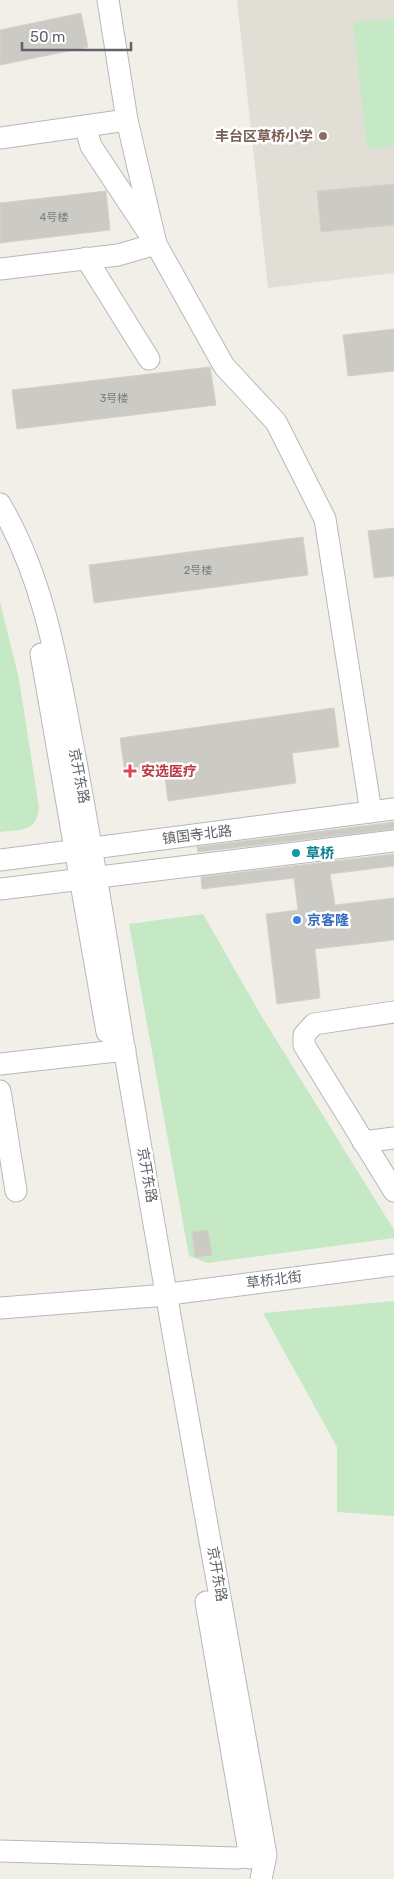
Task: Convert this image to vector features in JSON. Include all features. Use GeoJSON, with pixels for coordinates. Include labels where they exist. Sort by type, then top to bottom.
{"type":"FeatureCollection","features":[{"type":"Feature","properties":{"kind":"street"},"geometry":{"type":"LineString","coordinates":[[108,0],[127,120],[156,244]]}},
{"type":"Feature","properties":{"kind":"street"},"geometry":{"type":"LineString","coordinates":[[0,138],[127,120]]}},
{"type":"Feature","properties":{"kind":"street"},"geometry":{"type":"LineString","coordinates":[[85,126],[91,146],[156,244],[224,366],[276,422],[325,519],[371,812]]}},
{"type":"Feature","properties":{"kind":"street"},"geometry":{"type":"LineString","coordinates":[[0,269],[118,255],[156,244]]}},
{"type":"Feature","properties":{"kind":"street"},"geometry":{"type":"LineString","coordinates":[[86,258],[149,359]]}},
{"type":"Feature","properties":{"kind":"street","name":"京开东路"},"geometry":{"type":"LineString","coordinates":[[0,504],[20,542],[44,608],[56,658],[88,878],[117,1051],[258,1856]]}},
{"type":"Feature","properties":{"kind":"street","name":"京开东路"},"geometry":{"type":"LineString","coordinates":[[0,531],[11,551],[35,618],[84,850]]}},
{"type":"Feature","properties":{"kind":"street","name":"镇国寺北路"},"geometry":{"type":"LineString","coordinates":[[0,860],[394,810]]}},
{"type":"Feature","properties":{"kind":"street"},"geometry":{"type":"LineString","coordinates":[[0,889],[394,841]]}},
{"type":"Feature","properties":{"kind":"street"},"geometry":{"type":"LineString","coordinates":[[394,1012],[314,1024],[304,1035],[304,1045],[310,1057],[394,1191]]}},
{"type":"Feature","properties":{"kind":"street"},"geometry":{"type":"LineString","coordinates":[[0,1064],[117,1051]]}},
{"type":"Feature","properties":{"kind":"street"},"geometry":{"type":"LineString","coordinates":[[0,1091],[16,1191]]}},
{"type":"Feature","properties":{"kind":"street"},"geometry":{"type":"LineString","coordinates":[[363,1142],[394,1138]]}},
{"type":"Feature","properties":{"kind":"street","name":"草桥北街"},"geometry":{"type":"LineString","coordinates":[[0,1308],[161,1295],[394,1265]]}},
{"type":"Feature","properties":{"kind":"street"},"geometry":{"type":"LineString","coordinates":[[0,1852],[258,1856],[261,1879]]}},
{"type":"Feature","properties":{"kind":"shaded area","name":"丰台区草桥小学"},"geometry":{"type":"Polygon","coordinates":[[[237,0],[394,0],[394,273],[268,288],[237,0]]]}},
{"type":"Feature","properties":{"kind":"green space"},"geometry":{"type":"Polygon","coordinates":[[[394,18],[394,146],[367,149],[353,22],[394,18]]]}},
{"type":"Feature","properties":{"kind":"green space"},"geometry":{"type":"Polygon","coordinates":[[[0,602],[19,679],[39,808],[35,822],[31,826],[21,830],[0,832],[0,602]]]}},
{"type":"Feature","properties":{"kind":"green space"},"geometry":{"type":"Polygon","coordinates":[[[203,914],[262,1017],[394,1230],[394,1238],[208,1263],[189,1256],[129,924],[203,914]]]}},
{"type":"Feature","properties":{"kind":"green space"},"geometry":{"type":"Polygon","coordinates":[[[394,1301],[394,1516],[337,1512],[337,1447],[263,1313],[394,1301]]]}},
{"type":"Feature","properties":{"kind":"building"},"geometry":{"type":"Polygon","coordinates":[[[81,13],[88,47],[0,65],[0,30],[81,13]]]}},
{"type":"Feature","properties":{"kind":"building"},"geometry":{"type":"Polygon","coordinates":[[[394,184],[394,225],[321,232],[317,191],[394,184]]]}},
{"type":"Feature","properties":{"kind":"building"},"geometry":{"type":"Polygon","coordinates":[[[106,191],[110,230],[0,243],[0,203],[106,191]]]}},
{"type":"Feature","properties":{"kind":"building"},"geometry":{"type":"Polygon","coordinates":[[[394,329],[394,371],[348,376],[343,335],[394,329]]]}},
{"type":"Feature","properties":{"kind":"building"},"geometry":{"type":"Polygon","coordinates":[[[210,367],[216,405],[17,429],[12,390],[210,367]]]}},
{"type":"Feature","properties":{"kind":"building"},"geometry":{"type":"Polygon","coordinates":[[[394,528],[394,576],[374,578],[368,531],[394,528]]]}},
{"type":"Feature","properties":{"kind":"building"},"geometry":{"type":"Polygon","coordinates":[[[303,537],[308,575],[94,603],[89,565],[303,537]]]}},
{"type":"Feature","properties":{"kind":"building"},"geometry":{"type":"Polygon","coordinates":[[[334,708],[339,747],[292,753],[296,783],[168,801],[164,768],[125,774],[120,738],[334,708]]]}},
{"type":"Feature","properties":{"kind":"building"},"geometry":{"type":"Polygon","coordinates":[[[394,822],[394,829],[198,852],[197,847],[394,822]]]}},
{"type":"Feature","properties":{"kind":"building"},"geometry":{"type":"Polygon","coordinates":[[[394,854],[394,866],[330,874],[335,905],[394,898],[394,940],[315,949],[320,998],[277,1004],[266,914],[298,910],[294,878],[202,889],[201,877],[394,854]]]}},
{"type":"Feature","properties":{"kind":"building"},"geometry":{"type":"Polygon","coordinates":[[[208,1230],[212,1255],[195,1257],[192,1232],[208,1230]]]}},
{"type":"Feature","properties":{"kind":"place","name":"丰台区草桥小学"},"geometry":{"type":"Point","coordinates":[323,136]}},
{"type":"Feature","properties":{"kind":"place","name":"安选医疗"},"geometry":{"type":"Point","coordinates":[130,771]}},
{"type":"Feature","properties":{"kind":"place","name":"草桥"},"geometry":{"type":"Point","coordinates":[296,853]}},
{"type":"Feature","properties":{"kind":"place","name":"京客隆"},"geometry":{"type":"Point","coordinates":[297,920]}}]}
